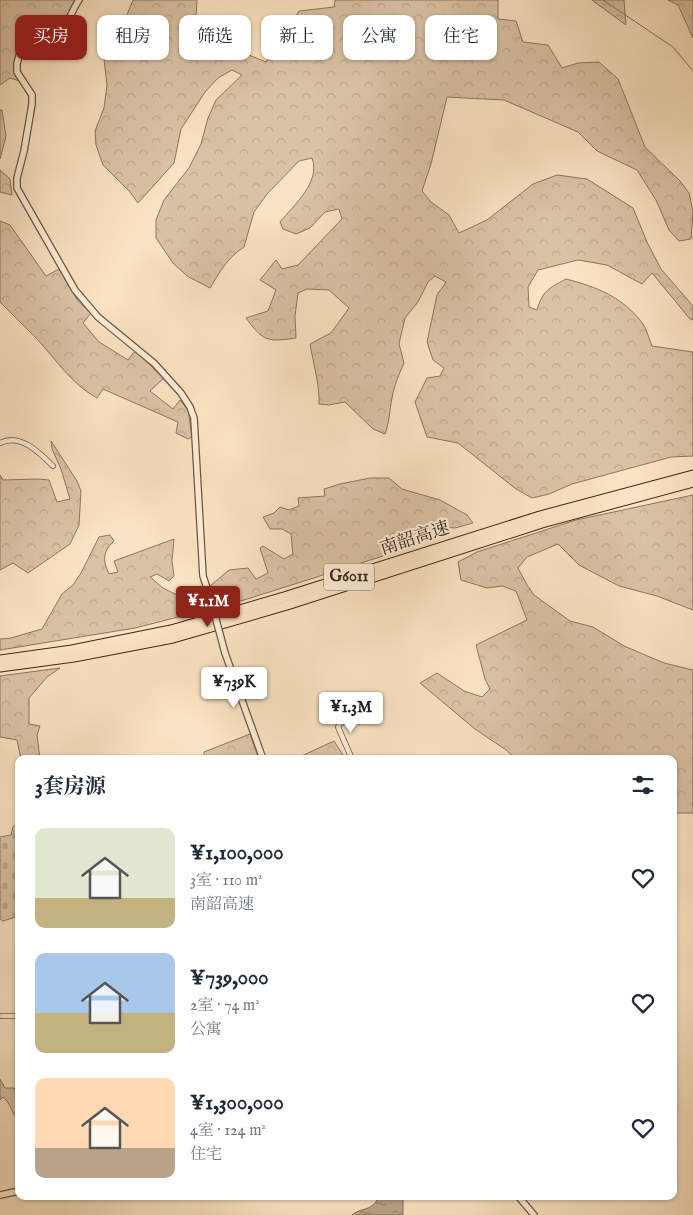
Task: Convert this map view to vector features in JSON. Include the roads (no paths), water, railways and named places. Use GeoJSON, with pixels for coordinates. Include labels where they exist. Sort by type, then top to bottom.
{"type":"FeatureCollection","features":[{"type":"Feature","properties":{"kind":"highway","name":"南韶高速"},"geometry":{"type":"LineString","coordinates":[[0,660],[72,650],[172,630],[284,598],[540,516],[693,475]]}},
{"type":"Feature","properties":{"kind":"highway","name":"南韶高速"},"geometry":{"type":"LineString","coordinates":[[0,667],[74,657],[173,638],[542,523],[693,482]]}},
{"type":"Feature","properties":{"kind":"street"},"geometry":{"type":"LineString","coordinates":[[80,0],[53,48],[44,51],[33,48],[24,50],[16,64],[17,72],[32,96],[31,114],[16,184],[75,290],[98,317],[154,363],[181,393],[190,407],[194,418],[203,576],[225,653],[262,755]]}},
{"type":"Feature","properties":{"kind":"street"},"geometry":{"type":"LineString","coordinates":[[0,443],[13,439],[20,442],[35,450],[53,466]]}},
{"type":"Feature","properties":{"kind":"street"},"geometry":{"type":"LineString","coordinates":[[350,755],[338,727],[340,723],[365,717]]}},
{"type":"Feature","properties":{"kind":"street"},"geometry":{"type":"LineString","coordinates":[[2,1016],[15,1016]]}},
{"type":"Feature","properties":{"kind":"street"},"geometry":{"type":"LineString","coordinates":[[0,1195],[15,1191]]}},
{"type":"Feature","properties":{"kind":"street"},"geometry":{"type":"LineString","coordinates":[[521,1200],[534,1215]]}},
{"type":"Feature","properties":{"kind":"water"},"geometry":{"type":"Polygon","coordinates":[[[403,1200],[403,1215],[352,1215],[370,1207],[376,1201],[403,1200]]]}},
{"type":"Feature","properties":{"kind":"waterway"},"geometry":{"type":"LineString","coordinates":[[603,0],[673,47],[693,71]]}}]}
